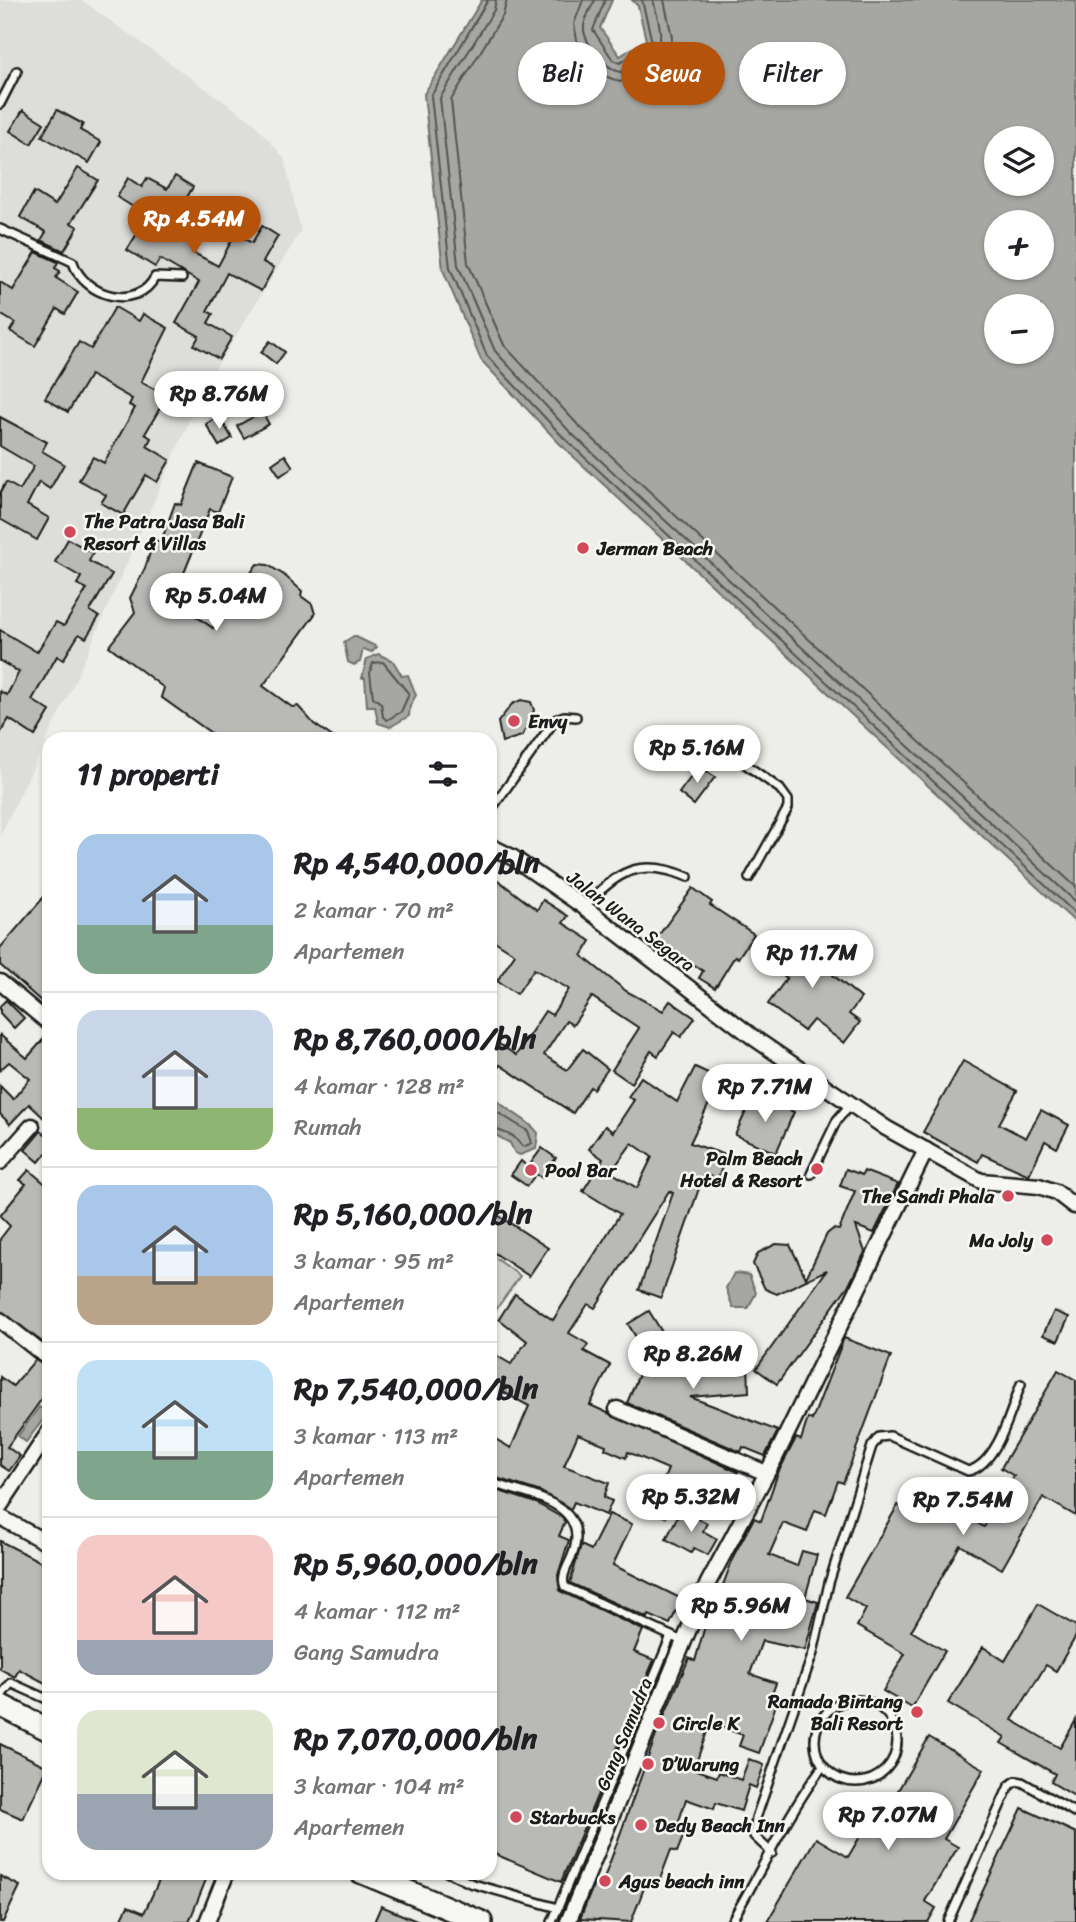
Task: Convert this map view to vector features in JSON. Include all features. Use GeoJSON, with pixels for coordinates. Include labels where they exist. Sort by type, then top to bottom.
{"type":"FeatureCollection","features":[{"type":"Feature","properties":{"kind":"main road"},"geometry":{"type":"LineString","coordinates":[[0,1705],[42,1726]]}},
{"type":"Feature","properties":{"kind":"main road"},"geometry":{"type":"LineString","coordinates":[[382,1880],[481,1922]]}},
{"type":"Feature","properties":{"kind":"street","name":"Jalan Wana Segara"},"geometry":{"type":"LineString","coordinates":[[497,850],[584,907],[754,1038],[850,1105],[981,1181],[1039,1186],[1056,1192],[1074,1206]]}},
{"type":"Feature","properties":{"kind":"street"},"geometry":{"type":"LineString","coordinates":[[0,982],[42,1017]]}},
{"type":"Feature","properties":{"kind":"street"},"geometry":{"type":"LineString","coordinates":[[0,1162],[32,1126]]}},
{"type":"Feature","properties":{"kind":"street","name":"Gang Samudra"},"geometry":{"type":"LineString","coordinates":[[568,1922],[677,1638],[766,1473],[926,1150]]}},
{"type":"Feature","properties":{"kind":"street"},"geometry":{"type":"LineString","coordinates":[[0,1320],[42,1353]]}},
{"type":"Feature","properties":{"kind":"street"},"geometry":{"type":"LineString","coordinates":[[617,1409],[766,1473]]}},
{"type":"Feature","properties":{"kind":"street"},"geometry":{"type":"LineString","coordinates":[[0,1506],[42,1443]]}},
{"type":"Feature","properties":{"kind":"street"},"geometry":{"type":"LineString","coordinates":[[0,1517],[42,1540]]}},
{"type":"Feature","properties":{"kind":"street"},"geometry":{"type":"LineString","coordinates":[[207,1922],[224,1880]]}},
{"type":"Feature","properties":{"kind":"lane"},"geometry":{"type":"LineString","coordinates":[[0,104],[18,71]]}},
{"type":"Feature","properties":{"kind":"lane"},"geometry":{"type":"LineString","coordinates":[[0,229],[73,262],[76,272],[111,296],[131,297],[144,293],[155,278],[182,278]]}},
{"type":"Feature","properties":{"kind":"lane"},"geometry":{"type":"LineString","coordinates":[[497,801],[555,720],[564,716],[576,717]]}},
{"type":"Feature","properties":{"kind":"lane"},"geometry":{"type":"LineString","coordinates":[[710,740],[780,789],[788,800],[788,808],[749,878]]}},
{"type":"Feature","properties":{"kind":"lane"},"geometry":{"type":"LineString","coordinates":[[584,907],[612,880],[637,867],[666,869],[688,877]]}},
{"type":"Feature","properties":{"kind":"lane"},"geometry":{"type":"LineString","coordinates":[[811,1174],[837,1120],[850,1105]]}},
{"type":"Feature","properties":{"kind":"lane"},"geometry":{"type":"LineString","coordinates":[[772,1853],[754,1836],[756,1818],[813,1653],[829,1583],[872,1446],[879,1437],[890,1436],[968,1471],[979,1469],[990,1458],[1021,1384]]}},
{"type":"Feature","properties":{"kind":"lane"},"geometry":{"type":"LineString","coordinates":[[497,1485],[564,1509],[574,1520],[577,1540],[563,1578],[565,1587],[677,1638],[552,1922]]}},
{"type":"Feature","properties":{"kind":"lane"},"geometry":{"type":"LineString","coordinates":[[0,1697],[11,1683],[42,1697]]}},
{"type":"Feature","properties":{"kind":"lane"},"geometry":{"type":"LineString","coordinates":[[853,1700],[864,1701],[883,1710],[890,1719],[896,1736],[896,1750],[881,1774],[871,1779],[850,1782],[830,1774],[823,1766],[817,1756],[816,1735],[825,1715],[832,1707],[853,1700]]}},
{"type":"Feature","properties":{"kind":"lane"},"geometry":{"type":"LineString","coordinates":[[731,1922],[772,1853],[798,1799],[823,1766]]}},
{"type":"Feature","properties":{"kind":"lane"},"geometry":{"type":"LineString","coordinates":[[948,1922],[1009,1786],[1016,1781],[1022,1782],[1076,1813]]}},
{"type":"Feature","properties":{"kind":"lane"},"geometry":{"type":"LineString","coordinates":[[464,1880],[558,1908]]}},
{"type":"Feature","properties":{"kind":"shaded area","name":"The Patra Jasa Bali Resort & Villas"},"geometry":{"type":"Polygon","coordinates":[[[0,0],[81,0],[254,123],[284,158],[301,231],[205,385],[76,679],[50,732],[42,732],[42,749],[0,836],[0,0]]]}},
{"type":"Feature","properties":{"kind":"shaded area"},"geometry":{"type":"Polygon","coordinates":[[[497,1259],[520,1276],[497,1308],[497,1259]]]}},
{"type":"Feature","properties":{"kind":"water"},"geometry":{"type":"Polygon","coordinates":[[[482,0],[612,0],[600,28],[621,55],[621,105],[725,105],[725,42],[643,42],[646,40],[638,6],[632,0],[1076,0],[1076,923],[560,444],[481,360],[443,270],[424,94],[482,0]]]}},
{"type":"Feature","properties":{"kind":"water"},"geometry":{"type":"Polygon","coordinates":[[[354,636],[377,647],[372,652],[363,649],[360,662],[354,665],[348,662],[344,642],[354,636]]]}},
{"type":"Feature","properties":{"kind":"water"},"geometry":{"type":"Polygon","coordinates":[[[378,654],[393,661],[402,676],[408,675],[416,695],[410,706],[409,716],[390,727],[378,723],[375,706],[367,706],[365,678],[362,678],[367,659],[378,654]]]}},
{"type":"Feature","properties":{"kind":"water"},"geometry":{"type":"Polygon","coordinates":[[[497,1101],[525,1120],[538,1133],[536,1149],[520,1155],[515,1153],[510,1143],[497,1136],[497,1101]]]}},
{"type":"Feature","properties":{"kind":"water"},"geometry":{"type":"Polygon","coordinates":[[[734,1273],[749,1275],[756,1293],[748,1308],[733,1308],[726,1288],[734,1273]]]}},
{"type":"Feature","properties":{"kind":"water"},"geometry":{"type":"Polygon","coordinates":[[[39,1407],[42,1409],[42,1421],[26,1442],[18,1436],[39,1407]]]}},
{"type":"Feature","properties":{"kind":"water"},"geometry":{"type":"Polygon","coordinates":[[[662,1488],[678,1495],[666,1518],[651,1510],[662,1488]]]}},
{"type":"Feature","properties":{"kind":"building"},"geometry":{"type":"Polygon","coordinates":[[[23,110],[44,123],[31,144],[10,131],[23,110]]]}},
{"type":"Feature","properties":{"kind":"building"},"geometry":{"type":"Polygon","coordinates":[[[57,110],[83,124],[80,130],[101,142],[89,163],[42,136],[57,110]]]}},
{"type":"Feature","properties":{"kind":"building"},"geometry":{"type":"Polygon","coordinates":[[[78,168],[98,180],[71,223],[78,227],[64,251],[41,240],[46,232],[20,217],[34,192],[55,205],[78,168]]]}},
{"type":"Feature","properties":{"kind":"building"},"geometry":{"type":"Polygon","coordinates":[[[175,176],[193,187],[168,229],[196,245],[192,252],[218,266],[235,234],[252,243],[262,226],[278,236],[263,262],[274,268],[261,291],[227,273],[207,311],[213,314],[208,323],[232,337],[219,359],[194,345],[199,336],[176,323],[199,282],[160,259],[155,267],[127,250],[148,216],[117,197],[128,178],[142,187],[147,178],[167,189],[175,176]]]}},
{"type":"Feature","properties":{"kind":"building"},"geometry":{"type":"Polygon","coordinates":[[[36,252],[58,262],[55,268],[60,271],[56,278],[78,292],[65,314],[57,309],[35,346],[10,331],[15,323],[0,314],[0,282],[13,290],[36,252]]]}},
{"type":"Feature","properties":{"kind":"building"},"geometry":{"type":"Polygon","coordinates":[[[115,307],[139,321],[143,314],[168,328],[141,382],[167,396],[145,434],[151,438],[147,446],[170,460],[157,482],[146,475],[123,515],[101,503],[106,495],[79,480],[93,457],[104,463],[135,408],[129,405],[132,399],[90,375],[68,412],[45,398],[79,342],[91,349],[115,307]]]}},
{"type":"Feature","properties":{"kind":"building"},"geometry":{"type":"Polygon","coordinates":[[[270,341],[285,352],[276,364],[261,352],[270,341]]]}},
{"type":"Feature","properties":{"kind":"building"},"geometry":{"type":"Polygon","coordinates":[[[229,375],[257,390],[249,406],[221,390],[229,375]]]}},
{"type":"Feature","properties":{"kind":"building"},"geometry":{"type":"Polygon","coordinates":[[[262,412],[269,424],[244,438],[237,426],[262,412]]]}},
{"type":"Feature","properties":{"kind":"building"},"geometry":{"type":"Polygon","coordinates":[[[219,416],[232,438],[219,446],[206,424],[219,416]]]}},
{"type":"Feature","properties":{"kind":"building"},"geometry":{"type":"Polygon","coordinates":[[[0,417],[47,442],[42,451],[64,464],[50,489],[39,482],[27,505],[49,518],[37,540],[0,519],[0,493],[6,482],[20,490],[34,466],[0,446],[0,417]]]}},
{"type":"Feature","properties":{"kind":"building"},"geometry":{"type":"Polygon","coordinates":[[[285,455],[293,467],[280,476],[272,464],[285,455]]]}},
{"type":"Feature","properties":{"kind":"building"},"geometry":{"type":"Polygon","coordinates":[[[198,463],[232,477],[218,512],[210,509],[173,600],[213,628],[257,564],[268,565],[284,575],[302,591],[301,596],[312,604],[315,614],[263,686],[292,707],[298,706],[325,732],[210,732],[161,697],[164,688],[109,646],[135,612],[130,598],[145,568],[154,540],[161,542],[175,503],[181,505],[198,463]]]}},
{"type":"Feature","properties":{"kind":"building"},"geometry":{"type":"Polygon","coordinates":[[[68,539],[93,553],[89,561],[112,574],[90,611],[99,617],[86,638],[79,634],[63,660],[57,656],[32,700],[50,711],[35,736],[9,719],[0,734],[0,691],[7,695],[19,672],[0,661],[0,630],[37,652],[56,622],[64,626],[87,589],[77,584],[81,577],[55,562],[68,539]]]}},
{"type":"Feature","properties":{"kind":"building"},"geometry":{"type":"Polygon","coordinates":[[[521,700],[531,702],[534,710],[531,719],[522,736],[502,742],[498,722],[512,704],[521,700]]]}},
{"type":"Feature","properties":{"kind":"building"},"geometry":{"type":"Polygon","coordinates":[[[699,766],[715,777],[694,805],[679,793],[699,766]]]}},
{"type":"Feature","properties":{"kind":"building"},"geometry":{"type":"Polygon","coordinates":[[[497,879],[537,910],[543,900],[568,916],[563,923],[591,941],[582,956],[626,991],[663,1011],[670,1001],[695,1018],[681,1037],[674,1032],[658,1056],[651,1051],[631,1083],[612,1070],[639,1028],[592,997],[573,1025],[566,1021],[544,1055],[567,1070],[583,1049],[608,1069],[593,1089],[590,1087],[573,1113],[500,1065],[497,1070],[497,1043],[516,1055],[545,1011],[552,1015],[569,989],[534,969],[517,994],[497,981],[515,954],[497,942],[497,879]]]}},
{"type":"Feature","properties":{"kind":"building"},"geometry":{"type":"Polygon","coordinates":[[[693,888],[712,902],[710,905],[754,934],[738,958],[735,956],[715,988],[699,978],[703,971],[656,939],[693,888]]]}},
{"type":"Feature","properties":{"kind":"building"},"geometry":{"type":"Polygon","coordinates":[[[42,899],[42,1002],[0,965],[0,948],[42,899]]]}},
{"type":"Feature","properties":{"kind":"building"},"geometry":{"type":"Polygon","coordinates":[[[790,931],[838,967],[833,975],[861,998],[849,1014],[860,1022],[844,1043],[813,1020],[804,1031],[768,1004],[787,978],[766,963],[790,931]]]}},
{"type":"Feature","properties":{"kind":"building"},"geometry":{"type":"Polygon","coordinates":[[[6,1000],[24,1018],[14,1028],[0,1013],[0,1006],[6,1000]]]}},
{"type":"Feature","properties":{"kind":"building"},"geometry":{"type":"Polygon","coordinates":[[[0,1035],[27,1058],[42,1041],[42,1116],[29,1104],[10,1124],[0,1114],[0,1086],[13,1099],[30,1079],[9,1062],[0,1070],[0,1035]]]}},
{"type":"Feature","properties":{"kind":"building"},"geometry":{"type":"Polygon","coordinates":[[[963,1061],[1017,1091],[999,1124],[1026,1138],[1041,1110],[1069,1125],[1057,1148],[1045,1141],[1029,1175],[982,1154],[978,1162],[923,1132],[963,1061]]]}},
{"type":"Feature","properties":{"kind":"building"},"geometry":{"type":"Polygon","coordinates":[[[695,1067],[721,1079],[690,1143],[726,1155],[718,1179],[704,1174],[661,1298],[639,1290],[673,1193],[669,1191],[595,1308],[588,1304],[569,1333],[588,1344],[584,1351],[610,1365],[590,1405],[738,1472],[724,1505],[664,1479],[668,1469],[628,1452],[626,1458],[605,1449],[606,1445],[578,1434],[564,1466],[609,1483],[604,1497],[612,1501],[606,1515],[574,1502],[571,1509],[541,1492],[497,1478],[497,1440],[511,1448],[529,1406],[503,1392],[507,1387],[497,1381],[497,1356],[511,1364],[527,1341],[499,1319],[515,1294],[553,1320],[620,1214],[583,1191],[603,1159],[589,1149],[605,1126],[613,1132],[634,1100],[628,1097],[641,1077],[677,1102],[695,1067]],[[632,1143],[611,1172],[637,1188],[652,1157],[632,1143]]]}},
{"type":"Feature","properties":{"kind":"building"},"geometry":{"type":"Polygon","coordinates":[[[754,1094],[794,1112],[776,1153],[735,1135],[754,1094]]]}},
{"type":"Feature","properties":{"kind":"building"},"geometry":{"type":"Polygon","coordinates":[[[42,1132],[42,1158],[39,1162],[25,1150],[42,1132]]]}},
{"type":"Feature","properties":{"kind":"building","name":"Pool Bar"},"geometry":{"type":"Polygon","coordinates":[[[542,1148],[556,1158],[542,1178],[536,1174],[527,1186],[511,1175],[521,1161],[528,1167],[542,1148]]]}},
{"type":"Feature","properties":{"kind":"building"},"geometry":{"type":"Polygon","coordinates":[[[846,1169],[862,1175],[864,1171],[898,1184],[874,1233],[856,1226],[865,1252],[850,1283],[777,1384],[756,1369],[827,1270],[777,1294],[765,1289],[753,1264],[758,1253],[776,1244],[790,1245],[806,1278],[827,1234],[833,1229],[839,1230],[855,1191],[840,1186],[846,1169]]]}},
{"type":"Feature","properties":{"kind":"building"},"geometry":{"type":"Polygon","coordinates":[[[29,1170],[42,1181],[42,1342],[0,1311],[0,1239],[10,1226],[0,1216],[26,1184],[20,1180],[29,1170]]]}},
{"type":"Feature","properties":{"kind":"building"},"geometry":{"type":"Polygon","coordinates":[[[497,1215],[548,1248],[529,1276],[497,1255],[497,1215]]]}},
{"type":"Feature","properties":{"kind":"building"},"geometry":{"type":"Polygon","coordinates":[[[649,1311],[670,1345],[722,1365],[748,1364],[749,1392],[690,1397],[778,1431],[765,1456],[743,1447],[741,1452],[627,1403],[647,1355],[628,1324],[649,1311]]]}},
{"type":"Feature","properties":{"kind":"building"},"geometry":{"type":"Polygon","coordinates":[[[1054,1311],[1069,1317],[1058,1341],[1043,1335],[1054,1311]]]}},
{"type":"Feature","properties":{"kind":"building"},"geometry":{"type":"Polygon","coordinates":[[[844,1338],[891,1356],[843,1483],[838,1481],[826,1514],[815,1510],[807,1532],[783,1523],[769,1555],[797,1566],[802,1551],[817,1555],[805,1598],[818,1602],[805,1650],[762,1641],[750,1674],[776,1683],[770,1700],[777,1702],[759,1753],[739,1746],[743,1735],[710,1723],[694,1769],[717,1777],[719,1772],[741,1780],[749,1759],[764,1765],[756,1788],[749,1785],[741,1811],[716,1803],[714,1809],[686,1799],[678,1824],[687,1827],[677,1852],[671,1850],[657,1887],[646,1883],[631,1922],[580,1919],[596,1879],[603,1881],[658,1730],[689,1658],[695,1661],[715,1591],[720,1593],[735,1553],[754,1518],[761,1521],[778,1473],[796,1438],[801,1440],[808,1418],[812,1420],[844,1338]]]}},
{"type":"Feature","properties":{"kind":"building"},"geometry":{"type":"Polygon","coordinates":[[[35,1360],[42,1364],[42,1399],[7,1447],[20,1456],[9,1471],[0,1465],[0,1377],[13,1386],[35,1360]]]}},
{"type":"Feature","properties":{"kind":"building"},"geometry":{"type":"Polygon","coordinates":[[[1058,1370],[1076,1380],[1076,1516],[1043,1497],[1002,1569],[960,1545],[911,1631],[945,1651],[912,1708],[883,1691],[905,1654],[857,1626],[866,1609],[845,1597],[898,1505],[903,1508],[915,1487],[984,1527],[1014,1476],[1001,1468],[1058,1370]]]}},
{"type":"Feature","properties":{"kind":"building"},"geometry":{"type":"Polygon","coordinates":[[[497,1490],[536,1503],[561,1517],[565,1522],[559,1536],[569,1540],[558,1575],[560,1591],[643,1630],[634,1652],[654,1660],[561,1882],[497,1855],[497,1490]]]}},
{"type":"Feature","properties":{"kind":"building"},"geometry":{"type":"Polygon","coordinates":[[[681,1510],[707,1523],[703,1531],[717,1539],[708,1555],[694,1548],[691,1553],[666,1539],[681,1510]]]}},
{"type":"Feature","properties":{"kind":"building"},"geometry":{"type":"Polygon","coordinates":[[[609,1514],[632,1524],[613,1565],[682,1599],[670,1624],[649,1615],[648,1618],[570,1583],[581,1545],[591,1550],[609,1514]]]}},
{"type":"Feature","properties":{"kind":"building"},"geometry":{"type":"Polygon","coordinates":[[[0,1541],[42,1562],[42,1681],[19,1669],[15,1677],[0,1669],[0,1541]]]}},
{"type":"Feature","properties":{"kind":"building"},"geometry":{"type":"Polygon","coordinates":[[[1038,1604],[1076,1626],[1076,1636],[1056,1671],[1046,1665],[1012,1720],[1060,1748],[1076,1720],[1076,1797],[1051,1782],[1055,1774],[1001,1743],[1005,1737],[948,1703],[983,1647],[1005,1661],[1038,1604]]]}},
{"type":"Feature","properties":{"kind":"building"},"geometry":{"type":"Polygon","coordinates":[[[929,1737],[984,1769],[944,1839],[958,1847],[925,1901],[936,1908],[928,1922],[767,1922],[816,1838],[848,1857],[881,1801],[889,1806],[929,1737]]]}},
{"type":"Feature","properties":{"kind":"building"},"geometry":{"type":"Polygon","coordinates":[[[0,1744],[42,1764],[42,1779],[23,1819],[0,1809],[0,1744]]]}},
{"type":"Feature","properties":{"kind":"building"},"geometry":{"type":"Polygon","coordinates":[[[1022,1808],[1076,1833],[1076,1922],[968,1922],[1022,1808]]]}},
{"type":"Feature","properties":{"kind":"building"},"geometry":{"type":"Polygon","coordinates":[[[0,1876],[20,1886],[3,1922],[0,1922],[0,1876]]]}},
{"type":"Feature","properties":{"kind":"building"},"geometry":{"type":"Polygon","coordinates":[[[159,1880],[206,1880],[189,1922],[120,1922],[128,1906],[144,1913],[159,1880]]]}},
{"type":"Feature","properties":{"kind":"building"},"geometry":{"type":"Polygon","coordinates":[[[381,1906],[419,1922],[374,1922],[381,1906]]]}},
{"type":"Feature","properties":{"kind":"place","name":"The Patra Jasa Bali Resort & Villas"},"geometry":{"type":"Point","coordinates":[70,532]}},
{"type":"Feature","properties":{"kind":"place","name":"Jerman Beach"},"geometry":{"type":"Point","coordinates":[583,548]}},
{"type":"Feature","properties":{"kind":"place","name":"Envy"},"geometry":{"type":"Point","coordinates":[514,721]}},
{"type":"Feature","properties":{"kind":"place","name":"Palm Beach Hotel & Resort"},"geometry":{"type":"Point","coordinates":[817,1169]}},
{"type":"Feature","properties":{"kind":"place","name":"Pool Bar"},"geometry":{"type":"Point","coordinates":[531,1170]}},
{"type":"Feature","properties":{"kind":"place","name":"The Sandi Phala"},"geometry":{"type":"Point","coordinates":[1008,1196]}},
{"type":"Feature","properties":{"kind":"place","name":"Ma Joly"},"geometry":{"type":"Point","coordinates":[1047,1240]}},
{"type":"Feature","properties":{"kind":"place","name":"Ramada Bintang Bali Resort"},"geometry":{"type":"Point","coordinates":[917,1712]}},
{"type":"Feature","properties":{"kind":"place","name":"Circle K"},"geometry":{"type":"Point","coordinates":[659,1723]}},
{"type":"Feature","properties":{"kind":"place","name":"D’Warung"},"geometry":{"type":"Point","coordinates":[648,1764]}},
{"type":"Feature","properties":{"kind":"place","name":"Starbucks"},"geometry":{"type":"Point","coordinates":[516,1817]}},
{"type":"Feature","properties":{"kind":"place","name":"Dedy Beach Inn"},"geometry":{"type":"Point","coordinates":[641,1825]}},
{"type":"Feature","properties":{"kind":"place","name":"Agus beach inn"},"geometry":{"type":"Point","coordinates":[605,1881]}}]}
